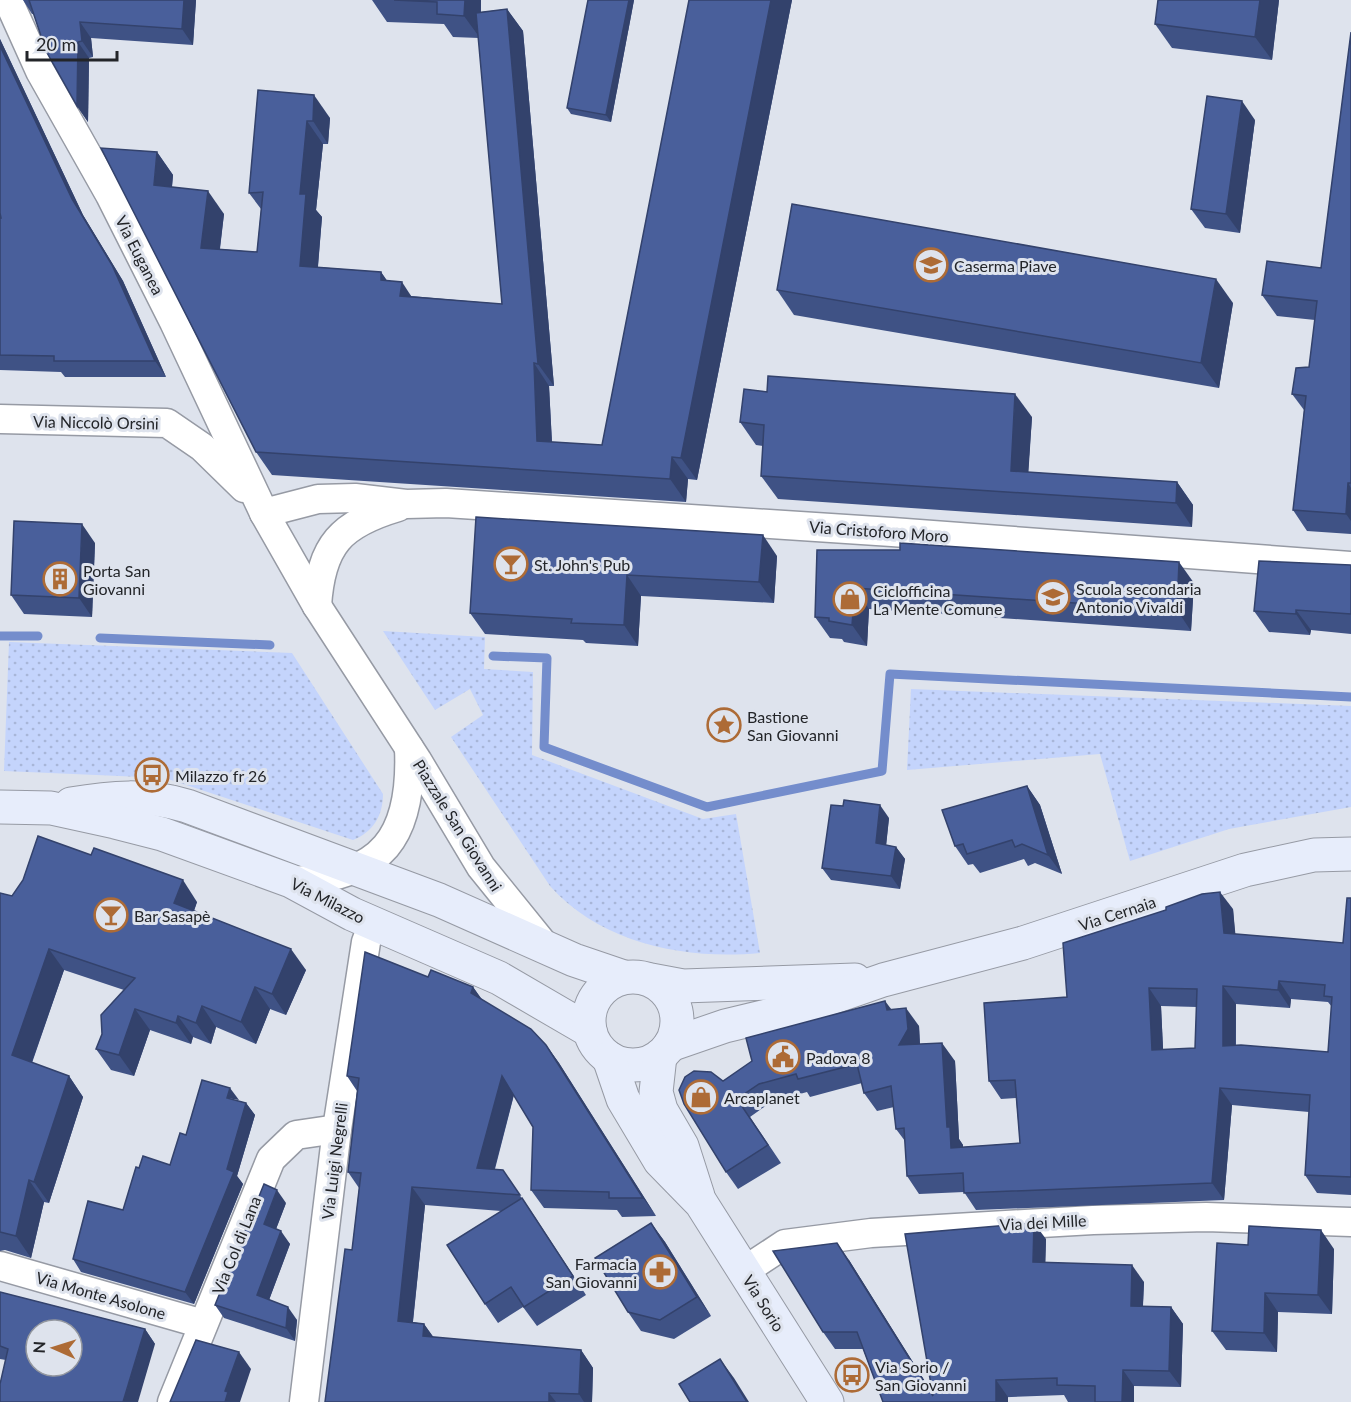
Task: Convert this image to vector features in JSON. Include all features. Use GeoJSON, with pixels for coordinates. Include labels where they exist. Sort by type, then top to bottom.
{"type":"FeatureCollection","features":[{"type":"Feature","properties":{"kind":"main road","name":"Via Milazzo"},"geometry":{"type":"LineString","coordinates":[[0,807],[51,808],[104,798],[163,799],[356,868],[545,946]]}},
{"type":"Feature","properties":{"kind":"main road","name":"Via Milazzo"},"geometry":{"type":"LineString","coordinates":[[51,808],[162,834],[291,881],[373,923],[499,978],[590,1031]]}},
{"type":"Feature","properties":{"kind":"main road","name":"Via Cernaia"},"geometry":{"type":"LineString","coordinates":[[664,1051],[725,1026],[808,1006],[883,980],[1023,943],[1245,870],[1314,855],[1351,854]]}},
{"type":"Feature","properties":{"kind":"main road","name":"Piazzale San Giovanni"},"geometry":{"type":"LineString","coordinates":[[545,946],[663,989],[674,1009],[676,1031],[664,1051]]}},
{"type":"Feature","properties":{"kind":"main road","name":"Via Cernaia"},"geometry":{"type":"LineString","coordinates":[[637,979],[682,986],[883,980]]}},
{"type":"Feature","properties":{"kind":"main road"},"geometry":{"type":"LineString","coordinates":[[637,979],[603,988],[596,997],[589,1019],[590,1031],[600,1050],[621,1064],[634,1065],[648,1062],[664,1051]]}},
{"type":"Feature","properties":{"kind":"main road","name":"Via Sorio"},"geometry":{"type":"LineString","coordinates":[[664,1051],[656,1092],[665,1119],[682,1146],[700,1203]]}},
{"type":"Feature","properties":{"kind":"main road","name":"Via Sorio"},"geometry":{"type":"LineString","coordinates":[[609,1058],[623,1099],[660,1161],[700,1203],[827,1402]]}},
{"type":"Feature","properties":{"kind":"street","name":"Via Euganea"},"geometry":{"type":"LineString","coordinates":[[8,0],[40,71],[110,195],[174,322],[264,513]]}},
{"type":"Feature","properties":{"kind":"street","name":"Via Niccolò Orsini"},"geometry":{"type":"LineString","coordinates":[[0,419],[167,423],[202,447],[232,474],[264,513]]}},
{"type":"Feature","properties":{"kind":"street","name":"Via Cristoforo Moro"},"geometry":{"type":"LineString","coordinates":[[264,513],[318,500],[355,498],[406,504],[468,504],[892,532],[1351,566]]}},
{"type":"Feature","properties":{"kind":"street","name":"Via Cristoforo Moro"},"geometry":{"type":"LineString","coordinates":[[317,606],[319,578],[330,550],[349,528],[364,517],[406,504]]}},
{"type":"Feature","properties":{"kind":"street","name":"Piazzale San Giovanni"},"geometry":{"type":"LineString","coordinates":[[264,513],[317,606],[409,748],[480,867],[545,946]]}},
{"type":"Feature","properties":{"kind":"street","name":"Piazzale San Giovanni"},"geometry":{"type":"LineString","coordinates":[[291,881],[320,880],[356,868],[381,851],[401,826],[409,789],[409,748]]}},
{"type":"Feature","properties":{"kind":"street","name":"Via Luigi Negrelli"},"geometry":{"type":"LineString","coordinates":[[304,1402],[337,1130],[366,942],[373,923]]}},
{"type":"Feature","properties":{"kind":"street","name":"Via Col di Lana"},"geometry":{"type":"LineString","coordinates":[[172,1402],[271,1159],[296,1135],[337,1130]]}},
{"type":"Feature","properties":{"kind":"street","name":"Via dei Mille"},"geometry":{"type":"LineString","coordinates":[[744,1271],[785,1244],[871,1233],[1093,1220],[1206,1217],[1351,1222]]}},
{"type":"Feature","properties":{"kind":"street","name":"Via Monte Asolone"},"geometry":{"type":"LineString","coordinates":[[0,1266],[203,1324]]}},
{"type":"Feature","properties":{"kind":"shaded area"},"geometry":{"type":"Polygon","coordinates":[[[383,631],[485,637],[484,669],[533,672],[532,755],[703,819],[736,814],[760,953],[703,954],[647,944],[620,935],[594,922],[571,906],[550,886],[451,737],[483,715],[470,689],[435,710],[383,631]]]}},
{"type":"Feature","properties":{"kind":"shaded area"},"geometry":{"type":"Polygon","coordinates":[[[9,642],[292,653],[383,794],[379,816],[366,833],[353,840],[165,778],[4,771],[9,642]]]}},
{"type":"Feature","properties":{"kind":"shaded area"},"geometry":{"type":"Polygon","coordinates":[[[911,689],[1351,706],[1351,807],[1229,829],[1130,861],[1100,754],[907,770],[911,689]]]}},
{"type":"Feature","properties":{"kind":"building"},"geometry":{"type":"Polygon","coordinates":[[[29,0],[184,0],[182,29],[80,22],[82,41],[78,42],[77,106],[46,51],[29,0]]]}},
{"type":"Feature","properties":{"kind":"building"},"geometry":{"type":"Polygon","coordinates":[[[394,0],[465,0],[464,16],[437,14],[437,2],[394,0]]]}},
{"type":"Feature","properties":{"kind":"building"},"geometry":{"type":"Polygon","coordinates":[[[588,0],[629,0],[606,115],[567,108],[588,0]]]}},
{"type":"Feature","properties":{"kind":"building"},"geometry":{"type":"Polygon","coordinates":[[[689,0],[771,0],[681,458],[672,457],[670,479],[256,452],[101,148],[157,152],[154,185],[208,191],[201,248],[257,252],[263,192],[249,193],[258,90],[314,95],[313,121],[307,121],[300,194],[306,194],[300,266],[381,272],[381,280],[402,282],[400,296],[502,304],[476,13],[507,9],[538,364],[534,363],[537,441],[602,445],[689,0]]]}},
{"type":"Feature","properties":{"kind":"building"},"geometry":{"type":"Polygon","coordinates":[[[1158,0],[1260,0],[1255,37],[1155,24],[1158,0]]]}},
{"type":"Feature","properties":{"kind":"building"},"geometry":{"type":"Polygon","coordinates":[[[1351,32],[1351,483],[1348,483],[1346,514],[1293,510],[1306,396],[1292,394],[1296,368],[1309,367],[1317,301],[1262,295],[1267,261],[1321,268],[1351,32]]]}},
{"type":"Feature","properties":{"kind":"building"},"geometry":{"type":"Polygon","coordinates":[[[0,46],[72,199],[112,265],[155,361],[54,361],[54,356],[0,355],[0,46]]]}},
{"type":"Feature","properties":{"kind":"building"},"geometry":{"type":"Polygon","coordinates":[[[1207,96],[1242,101],[1226,214],[1191,209],[1207,96]]]}},
{"type":"Feature","properties":{"kind":"building"},"geometry":{"type":"Polygon","coordinates":[[[792,204],[1216,279],[1201,363],[777,290],[792,204]]]}},
{"type":"Feature","properties":{"kind":"building"},"geometry":{"type":"Polygon","coordinates":[[[768,376],[1015,394],[1011,471],[1177,482],[1176,503],[761,476],[764,425],[740,422],[744,389],[767,392],[768,376]]]}},
{"type":"Feature","properties":{"kind":"building"},"geometry":{"type":"Polygon","coordinates":[[[476,517],[763,535],[759,582],[627,575],[624,625],[571,623],[572,619],[470,613],[476,517]]]}},
{"type":"Feature","properties":{"kind":"building"},"geometry":{"type":"Polygon","coordinates":[[[14,521],[82,524],[79,598],[11,595],[14,521]]]}},
{"type":"Feature","properties":{"kind":"building"},"geometry":{"type":"Polygon","coordinates":[[[900,543],[1179,562],[1177,610],[855,588],[852,625],[829,621],[829,618],[815,617],[817,550],[900,550],[900,543]]]}},
{"type":"Feature","properties":{"kind":"building"},"geometry":{"type":"Polygon","coordinates":[[[1259,561],[1351,565],[1351,614],[1296,610],[1296,614],[1254,611],[1259,561]]]}},
{"type":"Feature","properties":{"kind":"building"},"geometry":{"type":"Polygon","coordinates":[[[1027,786],[1048,855],[1022,844],[1015,847],[1012,840],[967,854],[963,844],[955,846],[942,810],[1027,786]]]}},
{"type":"Feature","properties":{"kind":"building"},"geometry":{"type":"Polygon","coordinates":[[[844,800],[880,805],[876,843],[896,847],[891,876],[822,868],[831,805],[843,806],[844,800]]]}},
{"type":"Feature","properties":{"kind":"building"},"geometry":{"type":"Polygon","coordinates":[[[38,836],[91,855],[94,848],[183,880],[174,903],[291,949],[272,994],[255,987],[241,1022],[202,1006],[196,1023],[178,1016],[176,1023],[135,1009],[119,1055],[96,1049],[102,1034],[101,1015],[135,978],[49,949],[12,1055],[69,1076],[34,1182],[29,1180],[16,1236],[0,1232],[0,893],[12,896],[23,880],[38,836]]]}},
{"type":"Feature","properties":{"kind":"building"},"geometry":{"type":"Polygon","coordinates":[[[1220,892],[1224,933],[1343,943],[1347,898],[1351,898],[1351,1177],[1305,1175],[1310,1095],[1220,1088],[1212,1183],[964,1193],[963,1173],[907,1176],[904,1128],[896,1129],[891,1086],[864,1093],[857,1064],[798,1079],[796,1074],[759,1084],[737,1099],[768,1145],[726,1172],[684,1104],[679,1090],[685,1077],[694,1071],[711,1072],[723,1081],[752,1061],[746,1038],[885,1001],[887,1010],[906,1008],[908,1029],[899,1045],[942,1043],[947,1127],[950,1127],[951,1148],[1020,1143],[1015,1080],[989,1081],[984,1003],[1067,997],[1063,943],[1166,910],[1166,907],[1202,894],[1220,892]],[[1279,981],[1278,990],[1223,986],[1223,1046],[1241,1045],[1328,1052],[1332,997],[1324,996],[1325,985],[1279,981]],[[1149,988],[1152,1050],[1195,1048],[1197,989],[1149,988]]]}},
{"type":"Feature","properties":{"kind":"building"},"geometry":{"type":"Polygon","coordinates":[[[365,952],[428,977],[431,970],[473,987],[471,993],[531,1029],[546,1045],[643,1198],[609,1198],[609,1192],[531,1190],[533,1127],[502,1076],[477,1168],[503,1170],[520,1195],[412,1187],[398,1321],[424,1324],[423,1336],[581,1350],[579,1394],[549,1393],[549,1402],[325,1402],[345,1249],[352,1250],[361,1173],[348,1172],[359,1078],[347,1076],[365,952]]]}},
{"type":"Feature","properties":{"kind":"building"},"geometry":{"type":"Polygon","coordinates":[[[202,1080],[230,1088],[227,1098],[246,1103],[227,1169],[234,1172],[185,1292],[73,1259],[88,1201],[123,1210],[136,1167],[139,1168],[143,1156],[170,1165],[180,1133],[186,1135],[202,1080]]]}},
{"type":"Feature","properties":{"kind":"building"},"geometry":{"type":"Polygon","coordinates":[[[264,1184],[277,1190],[264,1224],[281,1231],[257,1295],[288,1307],[286,1328],[215,1305],[264,1184]]]}},
{"type":"Feature","properties":{"kind":"building"},"geometry":{"type":"Polygon","coordinates":[[[522,1198],[573,1276],[524,1307],[511,1287],[485,1304],[447,1245],[522,1198]]]}},
{"type":"Feature","properties":{"kind":"building"},"geometry":{"type":"Polygon","coordinates":[[[651,1223],[697,1297],[660,1320],[628,1312],[595,1258],[651,1223]]]}},
{"type":"Feature","properties":{"kind":"building"},"geometry":{"type":"Polygon","coordinates":[[[1034,1223],[1033,1262],[1132,1265],[1131,1306],[1171,1307],[1169,1371],[1123,1370],[1122,1402],[1095,1402],[1095,1386],[1057,1385],[1057,1378],[996,1380],[996,1402],[883,1402],[857,1332],[823,1332],[773,1251],[837,1243],[933,1396],[905,1234],[1034,1223]]]}},
{"type":"Feature","properties":{"kind":"building"},"geometry":{"type":"Polygon","coordinates":[[[1249,1226],[1321,1230],[1318,1295],[1265,1293],[1264,1333],[1212,1331],[1217,1243],[1248,1245],[1249,1226]]]}},
{"type":"Feature","properties":{"kind":"building"},"geometry":{"type":"Polygon","coordinates":[[[0,1292],[145,1329],[123,1402],[0,1402],[0,1384],[8,1349],[0,1346],[0,1292]]]}},
{"type":"Feature","properties":{"kind":"building"},"geometry":{"type":"Polygon","coordinates":[[[196,1340],[239,1352],[225,1391],[228,1392],[225,1402],[170,1402],[196,1340]]]}},
{"type":"Feature","properties":{"kind":"building"},"geometry":{"type":"Polygon","coordinates":[[[720,1359],[747,1402],[690,1402],[679,1384],[720,1359]]]}},
{"type":"Feature","properties":{"kind":"waterway"},"geometry":{"type":"LineString","coordinates":[[0,636],[38,636]]}},
{"type":"Feature","properties":{"kind":"waterway"},"geometry":{"type":"LineString","coordinates":[[100,638],[270,645]]}},
{"type":"Feature","properties":{"kind":"waterway"},"geometry":{"type":"LineString","coordinates":[[493,656],[547,658],[544,747],[707,807],[882,771],[890,674],[1351,697]]}},
{"type":"Feature","properties":{"kind":"place","name":"Caserma Piave"},"geometry":{"type":"Point","coordinates":[931,265]}},
{"type":"Feature","properties":{"kind":"place","name":"St. John's Pub"},"geometry":{"type":"Point","coordinates":[511,564]}},
{"type":"Feature","properties":{"kind":"place","name":"Porta San Giovanni"},"geometry":{"type":"Point","coordinates":[60,579]}},
{"type":"Feature","properties":{"kind":"place","name":"Scuola secondaria Antonio Vivaldi"},"geometry":{"type":"Point","coordinates":[1053,597]}},
{"type":"Feature","properties":{"kind":"place","name":"Ciclofficina La Mente Comune"},"geometry":{"type":"Point","coordinates":[850,599]}},
{"type":"Feature","properties":{"kind":"place","name":"Bastione San Giovanni"},"geometry":{"type":"Point","coordinates":[724,725]}},
{"type":"Feature","properties":{"kind":"place","name":"Milazzo fr 26"},"geometry":{"type":"Point","coordinates":[152,775]}},
{"type":"Feature","properties":{"kind":"place","name":"Bar Sasapè"},"geometry":{"type":"Point","coordinates":[111,915]}},
{"type":"Feature","properties":{"kind":"place","name":"Padova 8"},"geometry":{"type":"Point","coordinates":[783,1057]}},
{"type":"Feature","properties":{"kind":"place","name":"Arcaplanet"},"geometry":{"type":"Point","coordinates":[701,1097]}},
{"type":"Feature","properties":{"kind":"place","name":"Farmacia San Giovanni"},"geometry":{"type":"Point","coordinates":[660,1272]}},
{"type":"Feature","properties":{"kind":"place","name":"Via Sorio / San Giovanni"},"geometry":{"type":"Point","coordinates":[852,1375]}}]}
